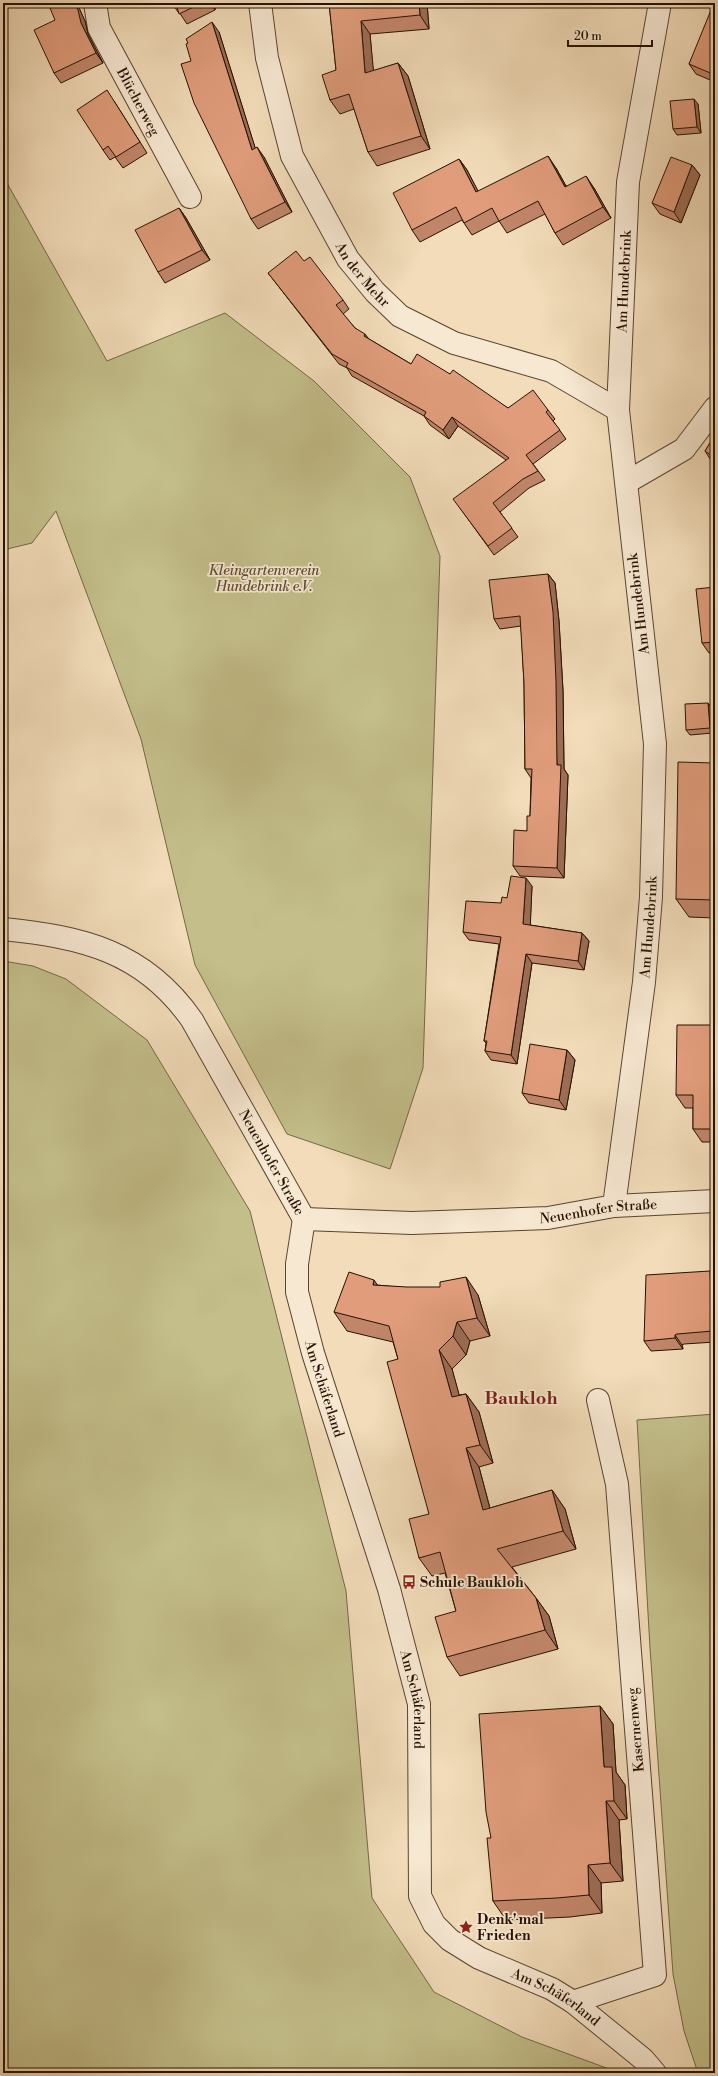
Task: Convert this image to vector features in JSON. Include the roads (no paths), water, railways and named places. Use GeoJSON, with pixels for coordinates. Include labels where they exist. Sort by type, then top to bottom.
{"type":"FeatureCollection","features":[{"type":"Feature","properties":{"kind":"street","name":"Blücherweg"},"geometry":{"type":"LineString","coordinates":[[95,3],[98,28],[190,197]]}},
{"type":"Feature","properties":{"kind":"street","name":"An der Mehr"},"geometry":{"type":"LineString","coordinates":[[260,3],[267,58],[292,156],[348,259],[375,292],[400,316],[454,343],[551,371],[618,410]]}},
{"type":"Feature","properties":{"kind":"street","name":"Am Hundebrink"},"geometry":{"type":"LineString","coordinates":[[614,1206],[645,974],[651,897],[655,744],[628,517],[627,482],[618,410],[628,182],[660,3]]}},
{"type":"Feature","properties":{"kind":"street"},"geometry":{"type":"LineString","coordinates":[[627,482],[684,449],[715,408]]}},
{"type":"Feature","properties":{"kind":"street","name":"Neuenhofer Straße"},"geometry":{"type":"LineString","coordinates":[[3,929],[61,937],[92,945],[115,954],[148,972],[164,985],[178,1000],[192,1020],[304,1219],[412,1223],[548,1218],[614,1206],[715,1202]]}},
{"type":"Feature","properties":{"kind":"street","name":"Am Schäferland"},"geometry":{"type":"LineString","coordinates":[[304,1219],[297,1264],[297,1292],[311,1346],[389,1589],[419,1704],[420,1896],[434,1924],[450,1940],[479,1958],[552,1989],[573,2002],[643,2059],[654,2073]]}},
{"type":"Feature","properties":{"kind":"street","name":"Kasernenweg"},"geometry":{"type":"LineString","coordinates":[[573,2002],[655,1975],[617,1484],[598,1400]]}},
{"type":"Feature","properties":{"kind":"place","name":"Schule Baukloh"},"geometry":{"type":"Point","coordinates":[409,1582]}},
{"type":"Feature","properties":{"kind":"place","name":"Denk' mal Frieden"},"geometry":{"type":"Point","coordinates":[466,1927]}},
{"type":"Feature","properties":{"kind":"district","name":"Baukloh"},"geometry":{"type":"Point","coordinates":[521,1398]}},
{"type":"Feature","properties":{"kind":"park label","name":"Kleingartenverein Hundebrink e.V."},"geometry":{"type":"Point","coordinates":[264,578]}}]}
